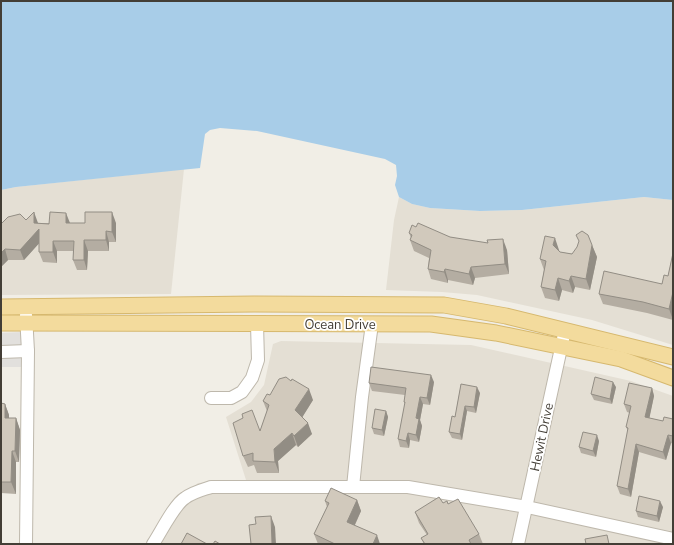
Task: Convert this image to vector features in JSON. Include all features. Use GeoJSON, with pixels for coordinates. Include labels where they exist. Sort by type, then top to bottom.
{"type":"FeatureCollection","features":[{"type":"Feature","properties":{"kind":"main road","name":"Ocean Drive"},"geometry":{"type":"LineString","coordinates":[[1,307],[246,304],[444,305],[506,316],[673,357]]}},
{"type":"Feature","properties":{"kind":"main road","name":"Ocean Drive"},"geometry":{"type":"LineString","coordinates":[[1,323],[431,324],[496,333],[561,345],[622,359],[673,378]]}},
{"type":"Feature","properties":{"kind":"street"},"geometry":{"type":"LineString","coordinates":[[26,306],[28,351],[26,544]]}},
{"type":"Feature","properties":{"kind":"street"},"geometry":{"type":"LineString","coordinates":[[211,398],[231,398],[242,392],[252,378],[258,360],[257,324]]}},
{"type":"Feature","properties":{"kind":"street"},"geometry":{"type":"LineString","coordinates":[[352,487],[372,324]]}},
{"type":"Feature","properties":{"kind":"street","name":"Hewit Drive"},"geometry":{"type":"LineString","coordinates":[[518,544],[565,330]]}},
{"type":"Feature","properties":{"kind":"street"},"geometry":{"type":"LineString","coordinates":[[1,352],[28,351]]}},
{"type":"Feature","properties":{"kind":"street"},"geometry":{"type":"LineString","coordinates":[[153,544],[176,507],[184,498],[194,493],[211,488],[408,486],[527,507],[673,539]]}},
{"type":"Feature","properties":{"kind":"shaded area"},"geometry":{"type":"Polygon","coordinates":[[[184,169],[171,294],[1,295],[1,190],[16,187],[184,169]]]}},
{"type":"Feature","properties":{"kind":"shaded area"},"geometry":{"type":"Polygon","coordinates":[[[399,197],[412,204],[430,208],[480,211],[522,210],[644,197],[673,200],[673,345],[592,320],[477,295],[386,290],[394,220],[399,197]]]}},
{"type":"Feature","properties":{"kind":"shaded area"},"geometry":{"type":"Polygon","coordinates":[[[23,332],[22,367],[1,367],[1,333],[23,332]]]}},
{"type":"Feature","properties":{"kind":"shaded area"},"geometry":{"type":"Polygon","coordinates":[[[281,341],[471,345],[631,381],[673,396],[673,544],[147,544],[172,504],[198,483],[246,480],[226,417],[251,402],[264,385],[273,344],[281,341]]]}},
{"type":"Feature","properties":{"kind":"water"},"geometry":{"type":"Polygon","coordinates":[[[1,1],[673,1],[673,200],[644,197],[522,210],[480,211],[430,208],[412,204],[399,197],[395,185],[397,176],[396,165],[385,159],[257,131],[220,128],[210,130],[205,134],[200,168],[16,187],[1,190],[1,1]]]}},
{"type":"Feature","properties":{"kind":"building"},"geometry":{"type":"Polygon","coordinates":[[[34,212],[34,223],[49,224],[50,212],[66,213],[66,223],[85,223],[85,212],[112,212],[112,232],[106,231],[106,240],[84,240],[84,260],[73,260],[74,241],[53,241],[53,252],[39,252],[39,229],[20,250],[5,249],[1,253],[1,224],[8,217],[20,214],[26,220],[34,212]]]}},
{"type":"Feature","properties":{"kind":"building"},"geometry":{"type":"Polygon","coordinates":[[[418,223],[450,237],[488,243],[487,240],[503,239],[505,264],[471,267],[469,274],[445,269],[444,272],[428,269],[431,250],[410,240],[412,235],[409,233],[412,225],[416,227],[418,223]]]}},
{"type":"Feature","properties":{"kind":"building"},"geometry":{"type":"Polygon","coordinates":[[[582,231],[588,235],[592,245],[586,279],[571,276],[569,281],[558,278],[555,290],[541,287],[546,261],[540,259],[545,236],[555,238],[553,245],[560,252],[572,254],[579,241],[576,235],[582,231]]]}},
{"type":"Feature","properties":{"kind":"building"},"geometry":{"type":"Polygon","coordinates":[[[673,253],[673,292],[669,309],[643,302],[599,294],[604,271],[662,284],[664,275],[668,276],[673,253]]]}},
{"type":"Feature","properties":{"kind":"building"},"geometry":{"type":"Polygon","coordinates":[[[371,367],[431,375],[427,398],[420,397],[416,418],[419,419],[416,435],[408,433],[406,441],[398,439],[406,388],[369,383],[371,367]]]}},
{"type":"Feature","properties":{"kind":"building"},"geometry":{"type":"Polygon","coordinates":[[[286,377],[291,381],[292,379],[309,389],[295,410],[308,423],[294,436],[292,433],[274,449],[275,462],[253,461],[253,453],[243,456],[233,423],[243,418],[242,414],[252,410],[260,431],[269,405],[263,401],[267,394],[270,395],[279,379],[286,377]]]}},
{"type":"Feature","properties":{"kind":"building"},"geometry":{"type":"Polygon","coordinates":[[[595,377],[613,382],[610,399],[591,394],[595,377]]]}},
{"type":"Feature","properties":{"kind":"building"},"geometry":{"type":"Polygon","coordinates":[[[629,383],[652,388],[645,417],[663,421],[664,417],[673,419],[673,436],[668,435],[663,452],[636,444],[628,489],[617,486],[628,428],[626,427],[631,406],[624,404],[629,383]]]}},
{"type":"Feature","properties":{"kind":"building"},"geometry":{"type":"Polygon","coordinates":[[[461,384],[477,387],[474,407],[465,406],[460,434],[449,432],[452,416],[455,417],[461,384]]]}},
{"type":"Feature","properties":{"kind":"building"},"geometry":{"type":"Polygon","coordinates":[[[1,403],[5,404],[5,418],[16,418],[15,451],[12,451],[11,482],[1,482],[1,403]]]}},
{"type":"Feature","properties":{"kind":"building"},"geometry":{"type":"Polygon","coordinates":[[[375,409],[386,411],[382,430],[372,428],[375,409]]]}},
{"type":"Feature","properties":{"kind":"building"},"geometry":{"type":"Polygon","coordinates":[[[583,432],[597,435],[593,451],[579,447],[583,432]]]}},
{"type":"Feature","properties":{"kind":"building"},"geometry":{"type":"Polygon","coordinates":[[[331,488],[357,500],[347,522],[377,535],[373,544],[335,544],[314,534],[329,503],[325,501],[331,488]]]}},
{"type":"Feature","properties":{"kind":"building"},"geometry":{"type":"Polygon","coordinates":[[[639,496],[660,501],[657,516],[636,511],[639,496]]]}},
{"type":"Feature","properties":{"kind":"building"},"geometry":{"type":"Polygon","coordinates":[[[439,497],[443,503],[447,501],[448,504],[458,499],[479,534],[469,540],[471,544],[425,544],[421,538],[428,534],[415,512],[439,497]]]}},
{"type":"Feature","properties":{"kind":"building"},"geometry":{"type":"Polygon","coordinates":[[[271,516],[272,544],[251,544],[249,525],[256,524],[255,517],[271,516]]]}},
{"type":"Feature","properties":{"kind":"building"},"geometry":{"type":"Polygon","coordinates":[[[187,533],[207,544],[181,544],[187,533]]]}},
{"type":"Feature","properties":{"kind":"building"},"geometry":{"type":"Polygon","coordinates":[[[607,535],[609,544],[586,544],[585,539],[607,535]]]}},
{"type":"Feature","properties":{"kind":"building"},"geometry":{"type":"Polygon","coordinates":[[[215,541],[220,544],[213,544],[215,541]]]}}]}
